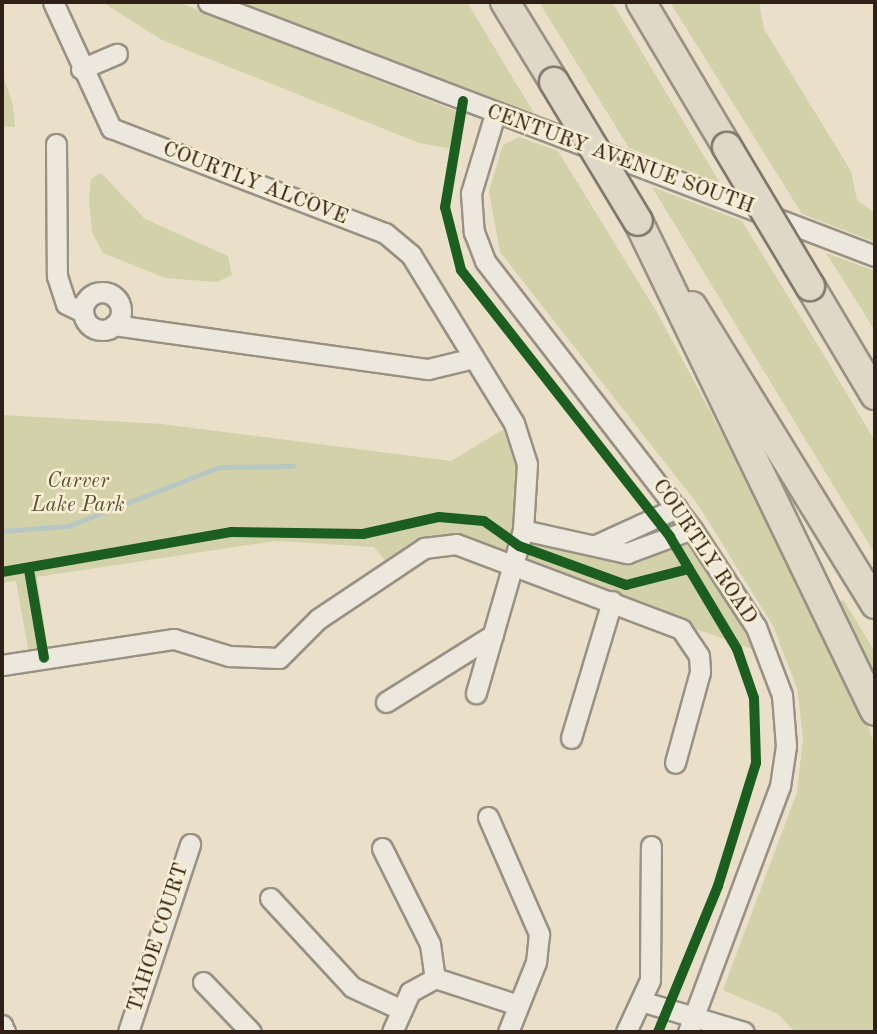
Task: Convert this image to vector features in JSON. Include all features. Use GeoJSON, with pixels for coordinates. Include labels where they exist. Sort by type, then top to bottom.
{"type":"FeatureCollection","features":[{"type":"Feature","properties":{"kind":"highway"},"geometry":{"type":"LineString","coordinates":[[505,2],[875,604]]}},
{"type":"Feature","properties":{"kind":"highway"},"geometry":{"type":"LineString","coordinates":[[641,2],[875,396]]}},
{"type":"Feature","properties":{"kind":"highway"},"geometry":{"type":"LineString","coordinates":[[638,221],[875,711]]}},
{"type":"Feature","properties":{"kind":"highway"},"geometry":{"type":"LineString","coordinates":[[810,286],[875,370]]}},
{"type":"Feature","properties":{"kind":"street","name":"COURTLY ALCOVE"},"geometry":{"type":"LineString","coordinates":[[53,2],[81,69],[113,130],[400,242],[474,358],[522,442],[529,486],[523,530],[476,693]]}},
{"type":"Feature","properties":{"kind":"street","name":"CENTURY AVENUE SOUTH"},"geometry":{"type":"LineString","coordinates":[[208,2],[495,114],[875,256]]}},
{"type":"Feature","properties":{"kind":"street"},"geometry":{"type":"LineString","coordinates":[[81,69],[117,54]]}},
{"type":"Feature","properties":{"kind":"street","name":"COURTLY ROAD"},"geometry":{"type":"LineString","coordinates":[[495,114],[471,193],[480,250],[692,528],[767,649],[782,695],[786,746],[771,816],[691,1025]]}},
{"type":"Feature","properties":{"kind":"street"},"geometry":{"type":"LineString","coordinates":[[56,144],[57,276],[66,304],[83,312],[96,329],[114,326],[432,370],[474,358]]}},
{"type":"Feature","properties":{"kind":"street"},"geometry":{"type":"LineString","coordinates":[[83,312],[92,294],[109,293],[120,307],[114,326]]}},
{"type":"Feature","properties":{"kind":"street"},"geometry":{"type":"LineString","coordinates":[[596,545],[677,508]]}},
{"type":"Feature","properties":{"kind":"street"},"geometry":{"type":"LineString","coordinates":[[523,530],[627,553],[692,528]]}},
{"type":"Feature","properties":{"kind":"street"},"geometry":{"type":"LineString","coordinates":[[2,665],[174,639],[229,656],[279,658],[318,619],[424,548],[456,544],[681,629],[699,656],[698,685],[675,763]]}},
{"type":"Feature","properties":{"kind":"street"},"geometry":{"type":"LineString","coordinates":[[571,738],[612,601]]}},
{"type":"Feature","properties":{"kind":"street"},"geometry":{"type":"LineString","coordinates":[[386,702],[493,635]]}},
{"type":"Feature","properties":{"kind":"street"},"geometry":{"type":"LineString","coordinates":[[488,817],[540,934],[508,1032]]}},
{"type":"Feature","properties":{"kind":"street","name":"TAHOE COURT"},"geometry":{"type":"LineString","coordinates":[[128,1032],[190,844]]}},
{"type":"Feature","properties":{"kind":"street"},"geometry":{"type":"LineString","coordinates":[[626,1032],[644,1002],[652,958],[651,846]]}},
{"type":"Feature","properties":{"kind":"street"},"geometry":{"type":"LineString","coordinates":[[382,848],[430,944],[435,978]]}},
{"type":"Feature","properties":{"kind":"street"},"geometry":{"type":"LineString","coordinates":[[270,898],[352,987],[400,1009]]}},
{"type":"Feature","properties":{"kind":"street"},"geometry":{"type":"LineString","coordinates":[[392,1032],[400,1009],[421,982],[435,978],[518,1004]]}},
{"type":"Feature","properties":{"kind":"street"},"geometry":{"type":"LineString","coordinates":[[203,982],[251,1032]]}},
{"type":"Feature","properties":{"kind":"street"},"geometry":{"type":"LineString","coordinates":[[644,1002],[691,1025],[744,1032]]}},
{"type":"Feature","properties":{"kind":"street"},"geometry":{"type":"LineString","coordinates":[[2,1025],[5,1032]]}},
{"type":"Feature","properties":{"kind":"green space"},"geometry":{"type":"Polygon","coordinates":[[[102,2],[178,2],[458,112],[453,149],[419,143],[162,40],[102,2]]]}},
{"type":"Feature","properties":{"kind":"green space"},"geometry":{"type":"Polygon","coordinates":[[[241,2],[467,2],[534,113],[391,60],[241,2]]]}},
{"type":"Feature","properties":{"kind":"green space"},"geometry":{"type":"Polygon","coordinates":[[[539,2],[612,2],[720,183],[629,148],[539,2]]]}},
{"type":"Feature","properties":{"kind":"green space"},"geometry":{"type":"Polygon","coordinates":[[[670,2],[759,2],[764,29],[851,171],[857,200],[875,213],[875,242],[802,214],[670,2]]]}},
{"type":"Feature","properties":{"kind":"green space"},"geometry":{"type":"Polygon","coordinates":[[[2,72],[13,105],[15,127],[2,126],[2,72]]]}},
{"type":"Feature","properties":{"kind":"green space"},"geometry":{"type":"Polygon","coordinates":[[[519,137],[558,151],[658,314],[822,620],[866,718],[875,748],[875,1032],[795,1032],[778,1014],[723,990],[797,792],[803,738],[797,688],[773,626],[699,506],[500,252],[489,191],[503,145],[519,137]]]}},
{"type":"Feature","properties":{"kind":"green space"},"geometry":{"type":"Polygon","coordinates":[[[101,173],[145,219],[228,256],[232,275],[217,282],[165,278],[103,253],[92,232],[89,200],[91,179],[101,173]]]}},
{"type":"Feature","properties":{"kind":"green space"},"geometry":{"type":"Polygon","coordinates":[[[652,187],[742,221],[822,352],[875,441],[875,554],[652,187]]]}},
{"type":"Feature","properties":{"kind":"green space"},"geometry":{"type":"Polygon","coordinates":[[[826,253],[875,271],[875,331],[859,305],[826,253]]]}},
{"type":"Feature","properties":{"kind":"green space","name":"Carver Lake Park"},"geometry":{"type":"Polygon","coordinates":[[[2,415],[161,424],[451,461],[514,423],[523,530],[627,553],[692,529],[769,655],[456,544],[392,570],[374,547],[275,541],[37,577],[49,657],[30,660],[16,581],[2,583],[2,415]]]}},
{"type":"Feature","properties":{"kind":"green space"},"geometry":{"type":"Polygon","coordinates":[[[843,599],[875,652],[875,682],[839,602],[843,599]]]}},
{"type":"Feature","properties":{"kind":"waterway"},"geometry":{"type":"LineString","coordinates":[[2,531],[68,526],[219,467],[293,466]]}},
{"type":"Feature","properties":{"kind":"cycle path"},"geometry":{"type":"LineString","coordinates":[[463,101],[445,207],[461,270],[670,537],[737,649],[754,698],[756,763],[718,886],[658,1032]]}},
{"type":"Feature","properties":{"kind":"cycle path"},"geometry":{"type":"LineString","coordinates":[[2,572],[231,532],[363,534],[439,517],[484,521],[519,546],[626,585],[689,569]]}},
{"type":"Feature","properties":{"kind":"cycle path"},"geometry":{"type":"LineString","coordinates":[[29,570],[44,658]]}}]}
